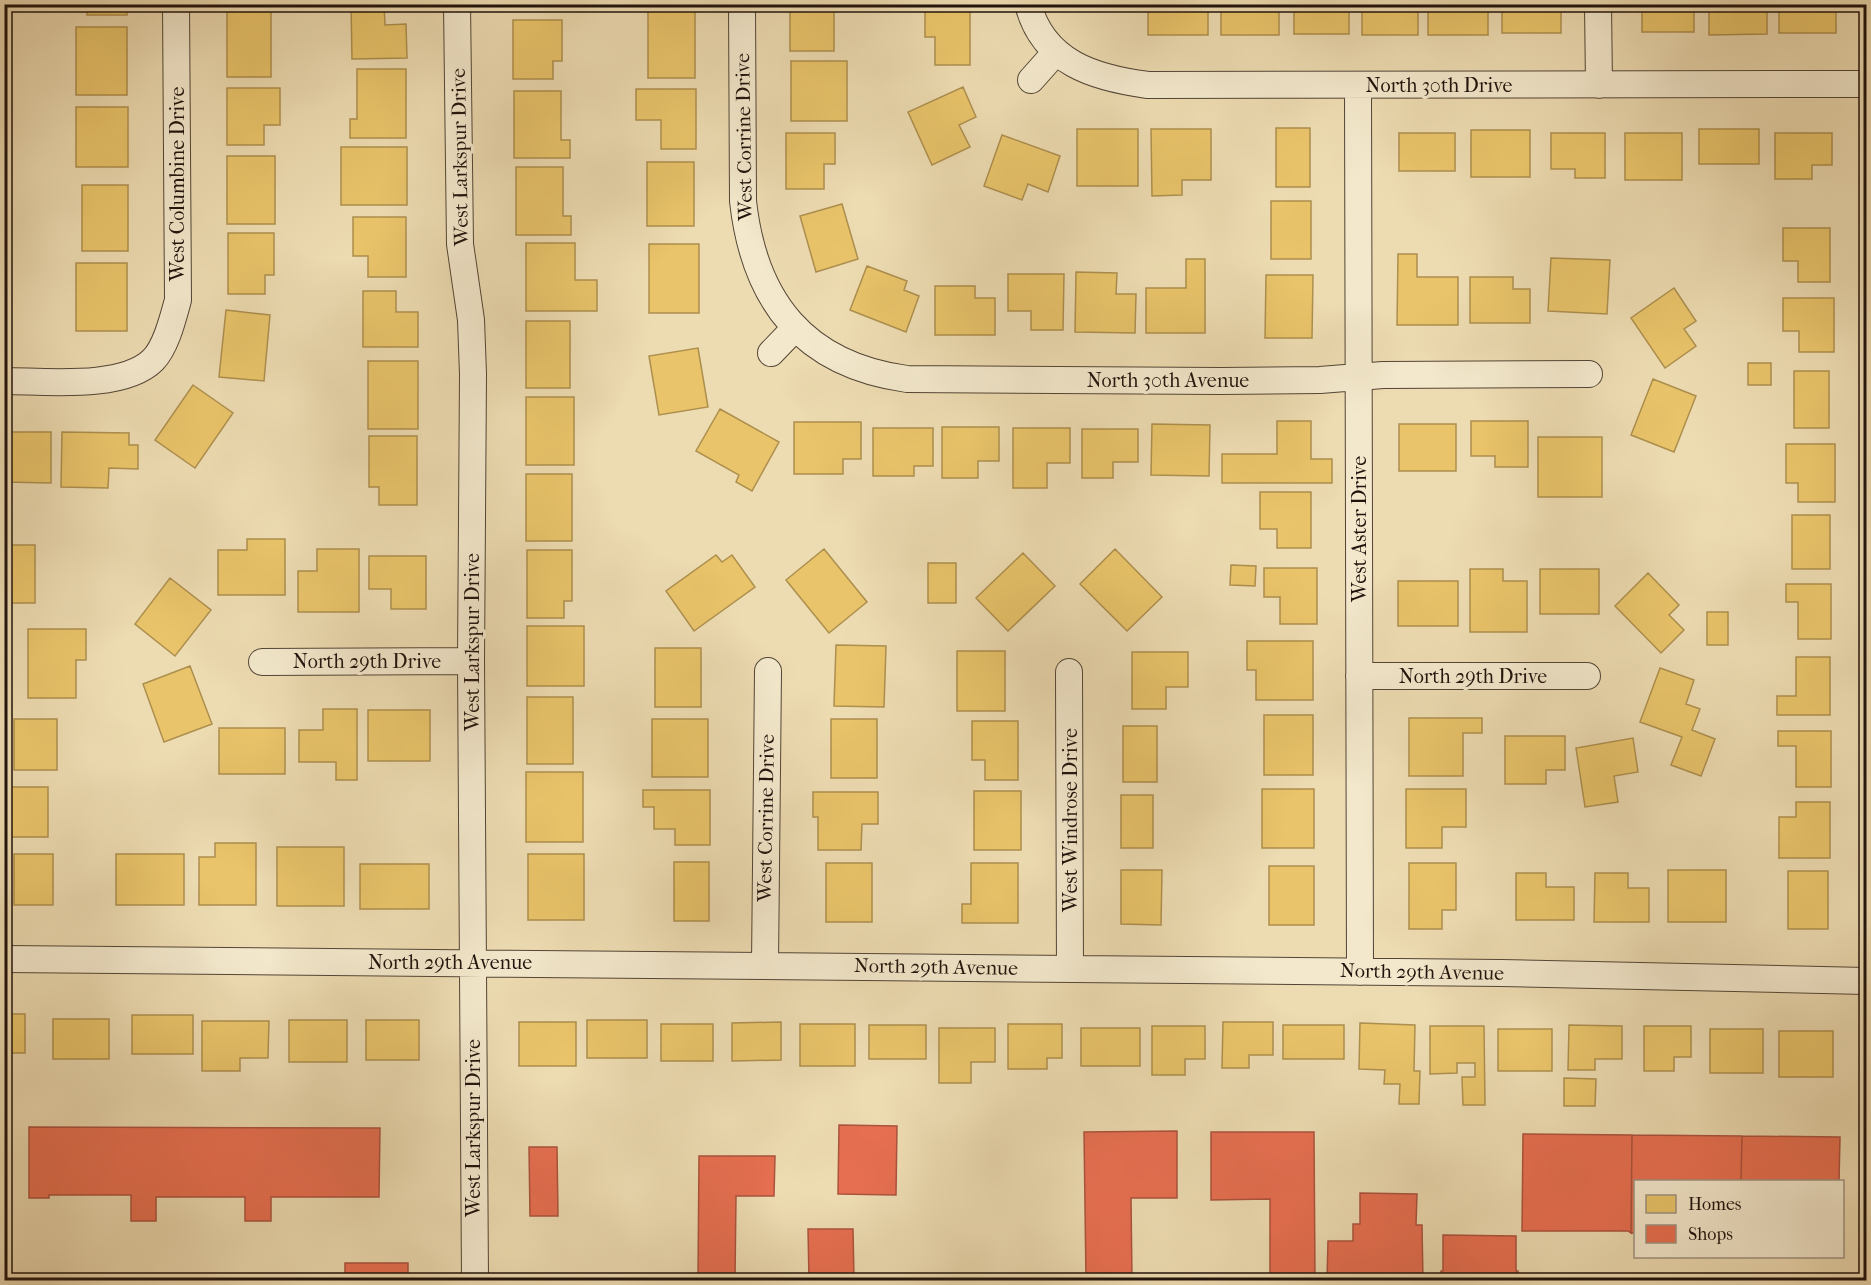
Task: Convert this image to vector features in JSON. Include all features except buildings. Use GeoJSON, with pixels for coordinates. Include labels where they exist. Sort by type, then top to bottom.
{"type":"FeatureCollection","features":[{"type":"Feature","properties":{"kind":"street","name":"West Columbine Drive"},"geometry":{"type":"LineString","coordinates":[[4,381],[95,381],[120,377],[136,371],[154,359],[169,329],[178,300],[176,4]]}},
{"type":"Feature","properties":{"kind":"street","name":"West Larkspur Drive"},"geometry":{"type":"LineString","coordinates":[[457,4],[460,235],[471,320],[473,374],[471,661],[475,1281]]}},
{"type":"Feature","properties":{"kind":"street","name":"West Corrine Drive"},"geometry":{"type":"LineString","coordinates":[[742,4],[743,201],[747,233],[762,279],[795,328]]}},
{"type":"Feature","properties":{"kind":"street"},"geometry":{"type":"LineString","coordinates":[[1028,4],[1040,31],[1055,53],[1031,80]]}},
{"type":"Feature","properties":{"kind":"street"},"geometry":{"type":"LineString","coordinates":[[1598,4],[1599,85]]}},
{"type":"Feature","properties":{"kind":"street","name":"North 30th Drive"},"geometry":{"type":"LineString","coordinates":[[1055,53],[1085,70],[1118,81],[1148,85],[1866,84]]}},
{"type":"Feature","properties":{"kind":"street","name":"West Aster Drive"},"geometry":{"type":"LineString","coordinates":[[1358,86],[1360,972]]}},
{"type":"Feature","properties":{"kind":"street"},"geometry":{"type":"LineString","coordinates":[[771,353],[795,328]]}},
{"type":"Feature","properties":{"kind":"street","name":"North 30th Avenue"},"geometry":{"type":"LineString","coordinates":[[795,328],[812,343],[835,357],[885,376],[907,379],[1220,381],[1589,374]]}},
{"type":"Feature","properties":{"kind":"street","name":"North 29th Drive"},"geometry":{"type":"LineString","coordinates":[[262,662],[471,661]]}},
{"type":"Feature","properties":{"kind":"street","name":"West Corrine Drive"},"geometry":{"type":"LineString","coordinates":[[765,965],[768,671]]}},
{"type":"Feature","properties":{"kind":"street","name":"West Windrose Drive"},"geometry":{"type":"LineString","coordinates":[[1069,672],[1070,969]]}},
{"type":"Feature","properties":{"kind":"street","name":"North 29th Drive"},"geometry":{"type":"LineString","coordinates":[[1359,676],[1587,676]]}},
{"type":"Feature","properties":{"kind":"street","name":"North 29th Avenue"},"geometry":{"type":"LineString","coordinates":[[4,958],[1513,973],[1866,981]]}}]}
